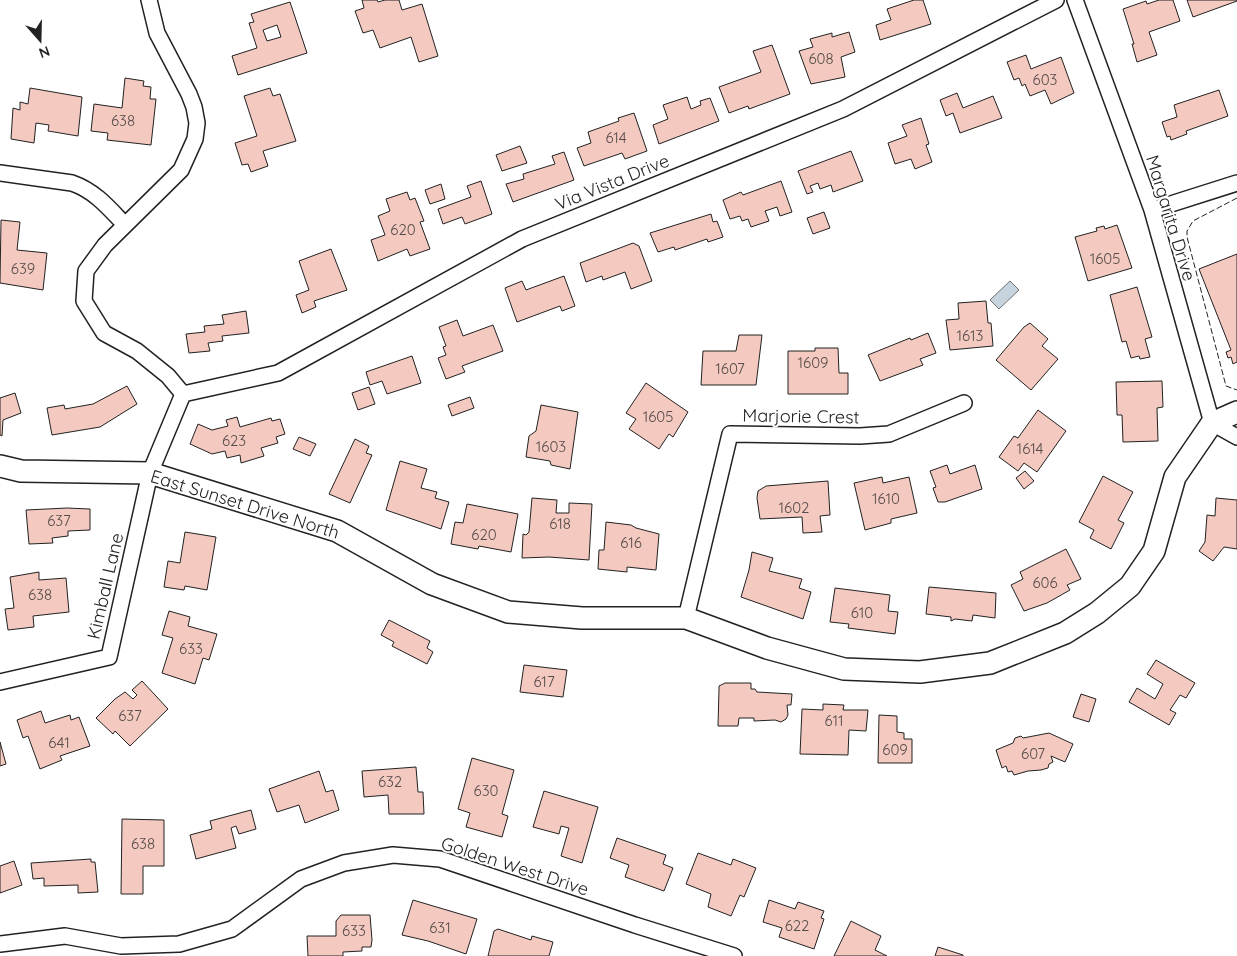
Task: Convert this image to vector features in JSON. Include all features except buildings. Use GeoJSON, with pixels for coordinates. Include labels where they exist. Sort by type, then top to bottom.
{"type":"FeatureCollection","features":[{"type":"Feature","properties":{"kind":"street"},"geometry":{"type":"LineString","coordinates":[[149,0],[157,33],[194,107],[197,123],[195,139],[181,170],[104,245],[86,271],[84,301],[104,333],[137,351],[168,376],[183,394],[150,473]]}},
{"type":"Feature","properties":{"kind":"street","name":"Via Vista Drive"},"geometry":{"type":"LineString","coordinates":[[183,394],[278,373],[522,239],[843,109],[1056,0]]}},
{"type":"Feature","properties":{"kind":"street","name":"Margarita Drive"},"geometry":{"type":"LineString","coordinates":[[1075,0],[1152,210],[1212,423]]}},
{"type":"Feature","properties":{"kind":"street"},"geometry":{"type":"LineString","coordinates":[[0,173],[72,183],[84,187],[96,195],[125,225]]}},
{"type":"Feature","properties":{"kind":"street"},"geometry":{"type":"LineString","coordinates":[[1152,210],[1237,183]]}},
{"type":"Feature","properties":{"kind":"street","name":"Marjorie Crest"},"geometry":{"type":"LineString","coordinates":[[686,618],[730,434],[860,436],[889,434],[964,403]]}},
{"type":"Feature","properties":{"kind":"street"},"geometry":{"type":"LineString","coordinates":[[1212,423],[1237,412]]}},
{"type":"Feature","properties":{"kind":"street"},"geometry":{"type":"LineString","coordinates":[[1212,423],[1237,437]]}},
{"type":"Feature","properties":{"kind":"street","name":"East Sunset Drive North"},"geometry":{"type":"LineString","coordinates":[[0,466],[21,470],[150,473],[337,530],[432,584],[508,612],[582,618],[686,618],[767,648],[844,669],[920,672],[990,663],[1065,633],[1097,613],[1130,586],[1154,551],[1175,478],[1212,423]]}},
{"type":"Feature","properties":{"kind":"street","name":"Kimball Lane"},"geometry":{"type":"LineString","coordinates":[[0,682],[109,657],[150,473]]}},
{"type":"Feature","properties":{"kind":"street","name":"Golden West Drive"},"geometry":{"type":"LineString","coordinates":[[0,944],[65,936],[121,946],[178,944],[232,929],[301,880],[344,863],[393,855],[440,859],[635,925],[734,956]]}},
{"type":"Feature","properties":{"kind":"shaded area"},"geometry":{"type":"Polygon","coordinates":[[[1010,281],[1019,290],[999,309],[990,300],[1010,281]]]}},
{"type":"Feature","properties":{"kind":"fence"},"geometry":{"type":"LineString","coordinates":[[1237,198],[1193,221],[1187,231],[1226,386],[1237,390]]}}]}
